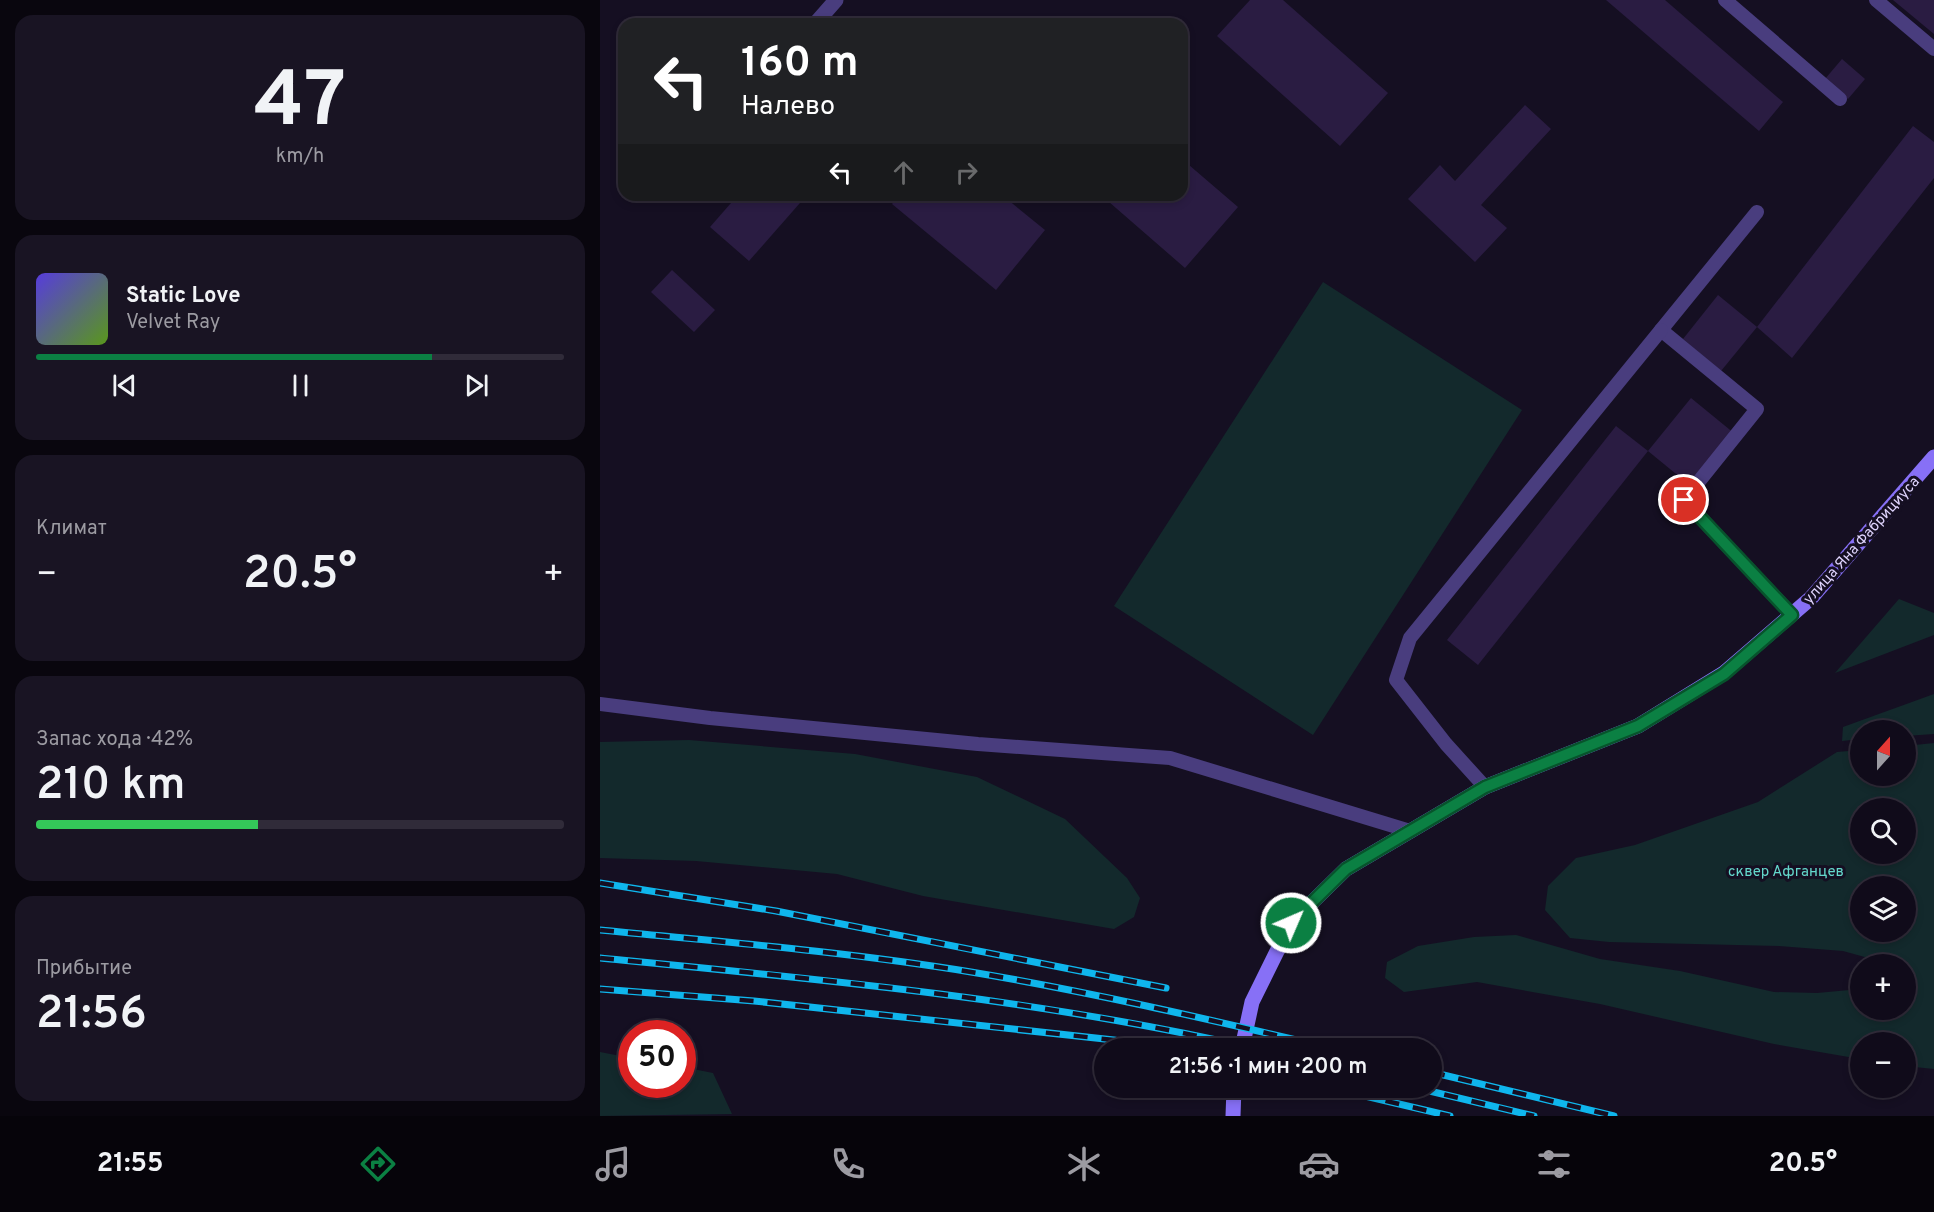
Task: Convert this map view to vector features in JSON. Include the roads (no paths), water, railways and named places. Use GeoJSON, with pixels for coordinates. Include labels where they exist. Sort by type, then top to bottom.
{"type":"FeatureCollection","features":[{"type":"Feature","properties":{"kind":"main road","name":"улица Яна Фабрициуса"},"geometry":{"type":"LineString","coordinates":[[1244,1038],[1251,1002],[1291,923],[1346,869],[1485,787],[1638,726],[1724,674],[1811,598],[1934,457]]}},
{"type":"Feature","properties":{"kind":"main road"},"geometry":{"type":"LineString","coordinates":[[1233,1116],[1234,1098]]}},
{"type":"Feature","properties":{"kind":"street"},"geometry":{"type":"LineString","coordinates":[[820,18],[836,0]]}},
{"type":"Feature","properties":{"kind":"lane"},"geometry":{"type":"LineString","coordinates":[[1725,0],[1840,99]]}},
{"type":"Feature","properties":{"kind":"lane"},"geometry":{"type":"LineString","coordinates":[[1876,0],[1934,50]]}},
{"type":"Feature","properties":{"kind":"lane"},"geometry":{"type":"LineString","coordinates":[[1485,787],[1446,744],[1395,680],[1410,638],[1757,212]]}},
{"type":"Feature","properties":{"kind":"lane"},"geometry":{"type":"LineString","coordinates":[[1660,330],[1757,410],[1684,500],[1792,615]]}},
{"type":"Feature","properties":{"kind":"lane"},"geometry":{"type":"LineString","coordinates":[[600,704],[710,718],[978,744],[1170,758],[1410,831]]}},
{"type":"Feature","properties":{"kind":"railway"},"geometry":{"type":"LineString","coordinates":[[600,883],[776,911],[1166,988]]}},
{"type":"Feature","properties":{"kind":"railway"},"geometry":{"type":"LineString","coordinates":[[600,930],[832,953],[971,972],[1106,997],[1287,1038]]}},
{"type":"Feature","properties":{"kind":"railway"},"geometry":{"type":"LineString","coordinates":[[600,958],[928,992],[1091,1016],[1205,1038]]}},
{"type":"Feature","properties":{"kind":"railway"},"geometry":{"type":"LineString","coordinates":[[600,989],[754,1001],[1096,1038]]}},
{"type":"Feature","properties":{"kind":"railway"},"geometry":{"type":"LineString","coordinates":[[1442,1075],[1614,1116]]}},
{"type":"Feature","properties":{"kind":"railway"},"geometry":{"type":"LineString","coordinates":[[1442,1094],[1534,1116]]}},
{"type":"Feature","properties":{"kind":"railway"},"geometry":{"type":"LineString","coordinates":[[1374,1098],[1450,1116]]}},
{"type":"Feature","properties":{"kind":"park label","name":"сквер Афганцев"},"geometry":{"type":"Point","coordinates":[1786,871]}}]}
